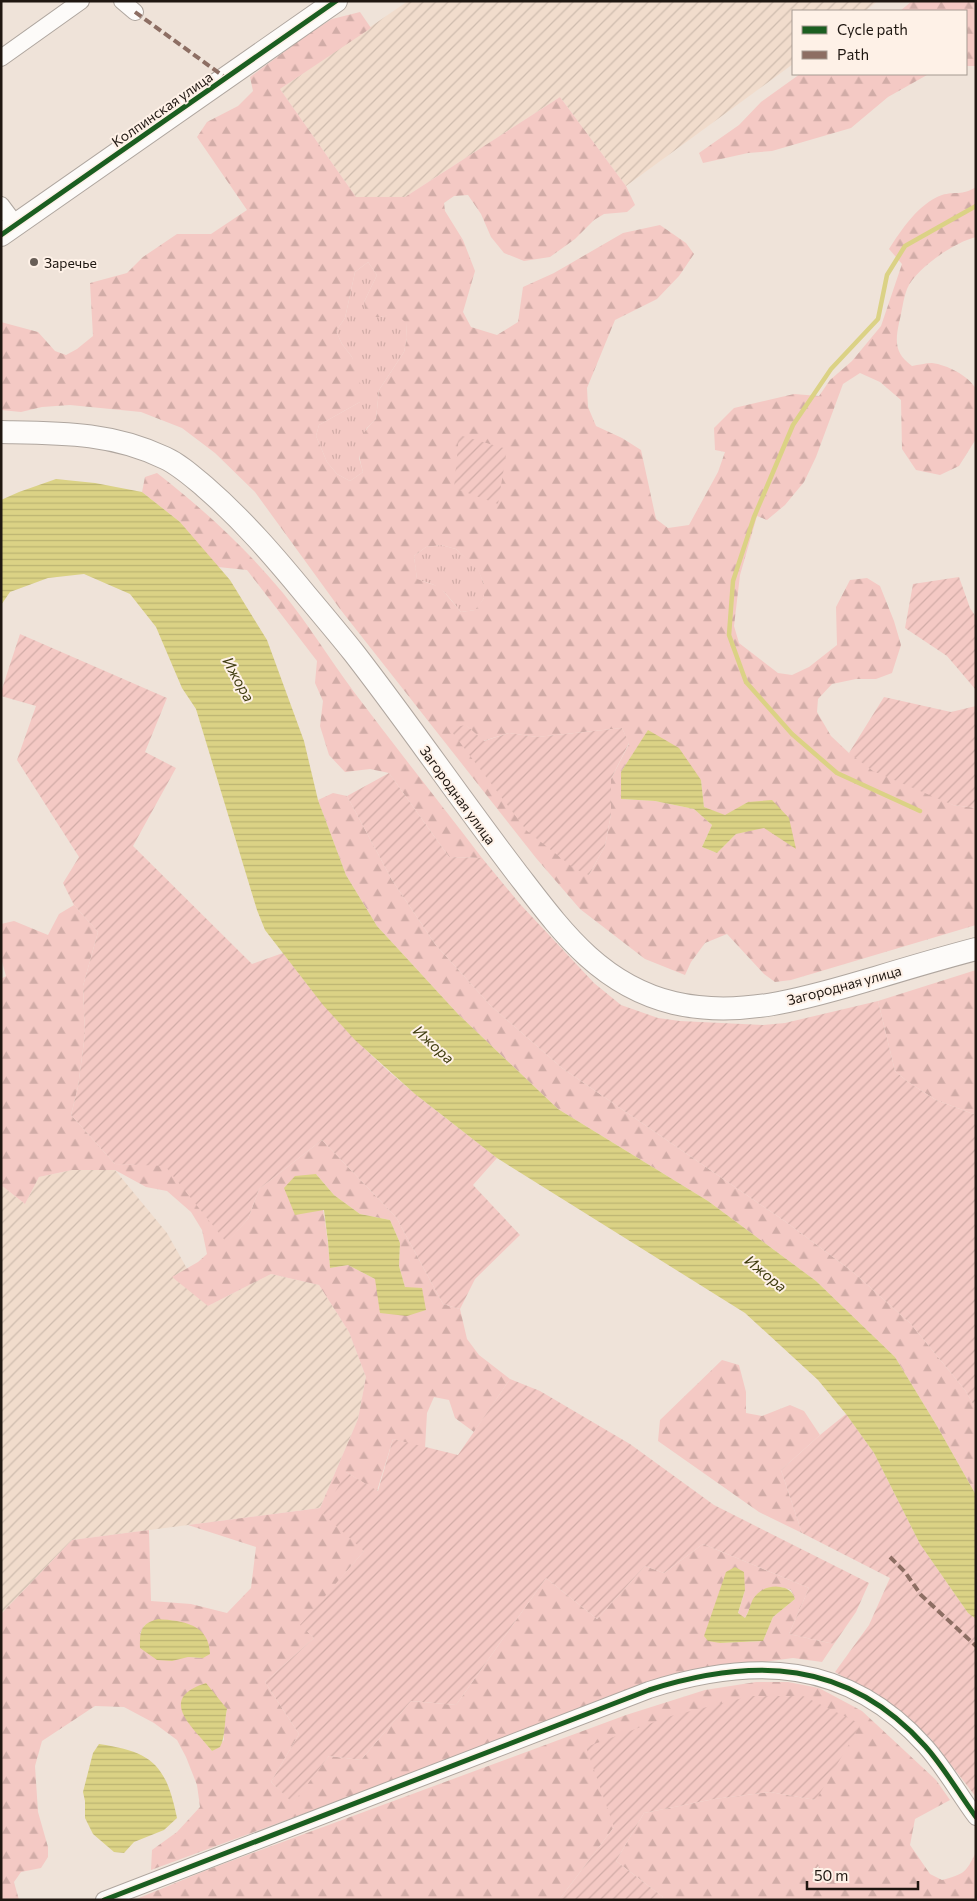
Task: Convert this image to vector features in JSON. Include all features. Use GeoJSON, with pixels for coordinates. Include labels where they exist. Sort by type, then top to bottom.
{"type":"FeatureCollection","features":[{"type":"Feature","properties":{"kind":"main road","name":"Колпинская улица"},"geometry":{"type":"LineString","coordinates":[[9,230],[336,1]]}},
{"type":"Feature","properties":{"kind":"main road","name":"Загородная улица"},"geometry":{"type":"LineString","coordinates":[[1,432],[86,435],[130,443],[166,458],[184,470],[229,508],[276,558],[354,652],[474,818],[528,887],[580,950],[613,978],[644,993],[674,1003],[718,1009],[738,1008],[809,997],[976,949]]}},
{"type":"Feature","properties":{"kind":"street"},"geometry":{"type":"LineString","coordinates":[[1,58],[81,1]]}},
{"type":"Feature","properties":{"kind":"street"},"geometry":{"type":"LineString","coordinates":[[122,1],[135,12]]}},
{"type":"Feature","properties":{"kind":"street"},"geometry":{"type":"LineString","coordinates":[[1,205],[9,230]]}},
{"type":"Feature","properties":{"kind":"street"},"geometry":{"type":"LineString","coordinates":[[104,1900],[648,1690],[683,1679],[731,1671],[796,1672],[837,1683],[876,1702],[901,1722],[925,1747],[976,1817]]}},
{"type":"Feature","properties":{"kind":"shaded area"},"geometry":{"type":"Polygon","coordinates":[[[408,1],[878,1],[866,10],[792,10],[792,65],[626,186],[560,97],[405,197],[356,197],[280,89],[408,1]]]}},
{"type":"Feature","properties":{"kind":"shaded area"},"geometry":{"type":"Polygon","coordinates":[[[72,1170],[115,1170],[167,1233],[208,1306],[271,1274],[319,1285],[349,1332],[366,1377],[358,1419],[320,1508],[72,1540],[1,1614],[1,1185],[25,1204],[39,1177],[72,1170]]]}},
{"type":"Feature","properties":{"kind":"green space"},"geometry":{"type":"Polygon","coordinates":[[[912,1],[976,1],[976,66],[967,66],[967,10],[901,10],[912,1]]]}},
{"type":"Feature","properties":{"kind":"green space"},"geometry":{"type":"Polygon","coordinates":[[[360,12],[371,28],[280,89],[356,197],[405,197],[560,97],[626,186],[635,205],[627,212],[604,214],[594,220],[575,239],[550,257],[524,261],[504,253],[491,237],[481,214],[468,195],[454,196],[444,203],[445,211],[463,240],[475,271],[463,312],[471,327],[497,335],[518,322],[523,287],[554,273],[623,233],[660,225],[686,243],[694,254],[679,276],[657,299],[615,320],[587,388],[588,407],[596,426],[622,438],[641,450],[656,519],[668,528],[689,525],[718,472],[725,452],[715,450],[714,428],[734,408],[794,394],[819,396],[830,380],[852,361],[881,326],[902,264],[889,249],[905,225],[925,204],[933,199],[976,187],[976,237],[947,250],[927,265],[912,281],[904,297],[897,342],[902,357],[912,366],[932,363],[944,366],[968,379],[976,389],[976,439],[959,466],[940,475],[916,470],[902,449],[901,400],[880,382],[860,373],[843,384],[816,457],[804,482],[785,505],[767,520],[757,516],[740,575],[734,626],[739,643],[778,673],[792,675],[809,667],[837,645],[836,607],[850,580],[867,578],[880,586],[901,645],[892,673],[876,679],[856,679],[832,684],[818,699],[817,712],[831,736],[849,753],[953,805],[976,808],[976,925],[791,980],[775,982],[764,974],[727,934],[705,943],[691,962],[685,975],[645,959],[580,909],[536,858],[340,609],[255,492],[215,453],[182,428],[141,412],[70,405],[42,407],[21,412],[1,410],[1,322],[38,332],[55,351],[66,355],[93,336],[90,283],[127,273],[143,257],[177,234],[211,234],[247,210],[197,137],[207,122],[238,106],[253,91],[250,77],[311,32],[332,19],[360,12]],[[368,262],[355,272],[345,318],[336,331],[342,344],[352,357],[357,370],[361,387],[360,402],[319,425],[316,436],[327,462],[337,474],[350,481],[363,472],[359,456],[360,443],[365,431],[376,419],[379,390],[404,352],[407,338],[406,323],[396,313],[381,317],[366,317],[364,302],[377,275],[368,262]],[[441,545],[426,547],[414,556],[417,579],[440,587],[461,612],[475,610],[484,598],[484,584],[478,570],[456,549],[441,545]],[[466,725],[589,875],[605,846],[611,814],[611,779],[629,744],[622,728],[537,737],[509,733],[483,741],[466,725]],[[648,731],[621,772],[621,799],[655,801],[694,809],[712,825],[702,847],[717,853],[736,834],[764,827],[795,848],[748,802],[725,816],[704,807],[701,780],[648,731]]]}},
{"type":"Feature","properties":{"kind":"green space"},"geometry":{"type":"Polygon","coordinates":[[[799,75],[927,75],[888,97],[851,128],[772,151],[748,153],[703,163],[699,153],[739,125],[761,102],[799,75]]]}},
{"type":"Feature","properties":{"kind":"green space"},"geometry":{"type":"Polygon","coordinates":[[[368,262],[377,275],[364,302],[381,317],[396,312],[406,322],[407,338],[404,352],[379,390],[376,419],[366,429],[359,458],[363,472],[350,481],[337,474],[327,462],[316,436],[319,425],[360,402],[352,357],[342,344],[336,331],[345,318],[355,272],[368,262]]]}},
{"type":"Feature","properties":{"kind":"green space"},"geometry":{"type":"Polygon","coordinates":[[[459,435],[507,449],[498,504],[454,488],[459,435]]]}},
{"type":"Feature","properties":{"kind":"green space"},"geometry":{"type":"Polygon","coordinates":[[[157,473],[223,530],[254,560],[283,593],[354,692],[482,858],[449,857],[389,773],[370,769],[345,772],[329,755],[320,726],[323,701],[315,683],[317,661],[247,570],[218,567],[180,522],[142,492],[145,477],[157,473]]]}},
{"type":"Feature","properties":{"kind":"green space"},"geometry":{"type":"Polygon","coordinates":[[[441,545],[456,549],[478,569],[484,584],[484,598],[476,610],[461,612],[438,587],[417,580],[414,556],[426,547],[441,545]]]}},
{"type":"Feature","properties":{"kind":"green space"},"geometry":{"type":"Polygon","coordinates":[[[959,577],[970,608],[976,617],[976,690],[947,656],[905,628],[913,584],[959,577]]]}},
{"type":"Feature","properties":{"kind":"green space"},"geometry":{"type":"Polygon","coordinates":[[[20,634],[167,698],[145,752],[176,768],[133,846],[252,964],[283,953],[326,1008],[371,1055],[424,1101],[497,1158],[473,1185],[520,1235],[475,1279],[460,1309],[443,1304],[396,1217],[322,1140],[259,1189],[248,1219],[227,1243],[165,1166],[115,1164],[71,1115],[78,1087],[85,1034],[83,986],[98,932],[74,905],[63,883],[79,857],[17,760],[36,706],[1,696],[20,634]]]}},
{"type":"Feature","properties":{"kind":"green space"},"geometry":{"type":"Polygon","coordinates":[[[884,697],[951,712],[976,706],[976,808],[953,805],[873,771],[849,753],[884,697]]]}},
{"type":"Feature","properties":{"kind":"green space"},"geometry":{"type":"Polygon","coordinates":[[[466,725],[484,741],[509,733],[537,737],[622,728],[629,743],[611,779],[611,814],[605,846],[589,875],[575,869],[527,831],[449,728],[466,725]]]}},
{"type":"Feature","properties":{"kind":"green space"},"geometry":{"type":"Polygon","coordinates":[[[389,773],[449,857],[482,858],[520,904],[594,983],[621,1005],[658,1018],[680,1021],[763,1025],[785,1023],[878,1001],[895,1071],[936,1100],[976,1115],[976,1409],[965,1390],[910,1323],[853,1272],[786,1222],[562,1068],[491,1006],[435,944],[392,880],[347,796],[389,773]]]}},
{"type":"Feature","properties":{"kind":"green space"},"geometry":{"type":"Polygon","coordinates":[[[333,793],[347,796],[392,880],[435,944],[491,1006],[562,1068],[786,1222],[853,1272],[910,1323],[965,1390],[976,1409],[976,1495],[895,1357],[816,1281],[708,1201],[558,1109],[458,1014],[377,926],[346,875],[318,800],[333,793]]]}},
{"type":"Feature","properties":{"kind":"green space"},"geometry":{"type":"Polygon","coordinates":[[[74,905],[98,932],[83,986],[85,1034],[78,1087],[71,1115],[115,1164],[165,1165],[227,1242],[248,1219],[259,1189],[322,1140],[396,1217],[443,1304],[460,1309],[467,1339],[479,1355],[510,1379],[474,1432],[455,1418],[449,1400],[434,1397],[427,1413],[425,1448],[393,1439],[377,1491],[346,1472],[364,1551],[301,1625],[314,1638],[265,1682],[299,1734],[271,1782],[293,1802],[329,1756],[361,1760],[411,1701],[456,1705],[546,1578],[597,1619],[645,1566],[664,1573],[703,1544],[809,1588],[789,1634],[834,1644],[822,1662],[793,1658],[756,1663],[637,1691],[151,1870],[152,1850],[177,1832],[200,1807],[197,1785],[177,1740],[154,1723],[124,1707],[95,1706],[42,1741],[35,1766],[38,1812],[48,1847],[48,1857],[41,1868],[21,1872],[14,1882],[19,1900],[1,1900],[1,1614],[72,1540],[149,1530],[151,1601],[191,1604],[227,1613],[251,1588],[256,1547],[188,1525],[320,1508],[358,1419],[366,1377],[349,1332],[319,1285],[271,1274],[208,1306],[172,1277],[198,1262],[207,1254],[202,1230],[191,1212],[167,1191],[146,1187],[115,1170],[72,1170],[39,1177],[25,1204],[1,1185],[1,979],[6,976],[1,958],[1,924],[14,921],[48,935],[59,914],[74,905]],[[316,1174],[323,1209],[330,1268],[348,1265],[375,1279],[405,1287],[399,1266],[400,1243],[390,1220],[360,1214],[334,1195],[316,1174]],[[781,1587],[754,1599],[745,1618],[738,1614],[745,1590],[720,1643],[763,1641],[773,1617],[795,1599],[791,1590],[781,1587]],[[150,1622],[144,1626],[140,1633],[188,1657],[203,1658],[150,1622]],[[227,1709],[192,1726],[212,1751],[224,1740],[227,1709]]]}},
{"type":"Feature","properties":{"kind":"green space"},"geometry":{"type":"Polygon","coordinates":[[[976,970],[976,1115],[936,1100],[895,1071],[878,1001],[976,970]]]}},
{"type":"Feature","properties":{"kind":"green space"},"geometry":{"type":"Polygon","coordinates":[[[722,1360],[739,1365],[746,1392],[746,1413],[762,1416],[790,1405],[804,1411],[820,1435],[781,1470],[802,1533],[759,1512],[658,1441],[660,1420],[722,1360]]]}},
{"type":"Feature","properties":{"kind":"green space"},"geometry":{"type":"Polygon","coordinates":[[[510,1379],[540,1391],[630,1444],[714,1505],[869,1583],[856,1612],[834,1644],[789,1634],[809,1588],[703,1544],[664,1573],[645,1566],[597,1619],[546,1578],[456,1705],[411,1701],[361,1760],[329,1756],[293,1803],[271,1782],[299,1734],[265,1682],[314,1638],[300,1625],[364,1551],[323,1514],[346,1472],[378,1491],[393,1439],[458,1455],[510,1379]]]}},
{"type":"Feature","properties":{"kind":"green space"},"geometry":{"type":"Polygon","coordinates":[[[846,1414],[874,1453],[920,1544],[968,1613],[976,1619],[976,1797],[931,1739],[900,1710],[835,1672],[869,1625],[890,1578],[802,1533],[781,1470],[846,1414]]]}},
{"type":"Feature","properties":{"kind":"green space"},"geometry":{"type":"Polygon","coordinates":[[[756,1682],[788,1682],[819,1688],[862,1711],[936,1780],[950,1800],[915,1819],[910,1845],[930,1874],[942,1880],[964,1872],[976,1852],[976,1900],[662,1900],[663,1897],[616,1861],[644,1813],[714,1799],[770,1792],[816,1800],[803,1696],[614,1827],[559,1900],[134,1900],[207,1870],[626,1715],[705,1690],[756,1682]]]}},
{"type":"Feature","properties":{"kind":"green space"},"geometry":{"type":"Polygon","coordinates":[[[751,1696],[803,1696],[861,1724],[816,1800],[770,1792],[714,1799],[644,1813],[616,1861],[663,1897],[662,1900],[559,1900],[614,1827],[586,1747],[671,1716],[751,1696]]]}},
{"type":"Feature","properties":{"kind":"water","name":"Ижора"},"geometry":{"type":"Polygon","coordinates":[[[56,479],[95,483],[142,492],[180,522],[230,580],[267,640],[304,741],[318,800],[346,875],[377,926],[458,1014],[558,1109],[708,1201],[816,1281],[895,1357],[976,1495],[976,1619],[968,1613],[920,1544],[874,1453],[846,1414],[818,1380],[745,1313],[497,1158],[415,1094],[355,1040],[323,1005],[265,930],[257,910],[196,709],[182,688],[156,627],[130,594],[84,574],[48,578],[10,592],[1,605],[1,500],[56,479]]]}},
{"type":"Feature","properties":{"kind":"water"},"geometry":{"type":"Polygon","coordinates":[[[648,730],[679,748],[701,780],[704,807],[725,815],[748,802],[772,800],[789,818],[796,849],[764,828],[736,834],[717,853],[702,847],[712,825],[694,809],[655,801],[621,799],[621,772],[648,730]]]}},
{"type":"Feature","properties":{"kind":"water"},"geometry":{"type":"Polygon","coordinates":[[[316,1174],[334,1195],[360,1214],[390,1220],[400,1243],[399,1266],[405,1287],[422,1288],[426,1310],[407,1316],[380,1313],[375,1279],[348,1265],[330,1268],[324,1210],[295,1215],[284,1188],[295,1176],[316,1174]]]}},
{"type":"Feature","properties":{"kind":"water"},"geometry":{"type":"Polygon","coordinates":[[[735,1567],[744,1572],[745,1590],[738,1613],[745,1618],[753,1599],[759,1592],[767,1588],[776,1586],[785,1588],[791,1592],[795,1599],[773,1617],[763,1641],[720,1643],[708,1641],[704,1636],[726,1572],[735,1567]]]}},
{"type":"Feature","properties":{"kind":"water"},"geometry":{"type":"Polygon","coordinates":[[[158,1619],[186,1623],[200,1630],[209,1644],[210,1654],[203,1658],[188,1657],[172,1661],[157,1660],[140,1648],[140,1642],[144,1626],[158,1619]]]}},
{"type":"Feature","properties":{"kind":"water"},"geometry":{"type":"Polygon","coordinates":[[[206,1683],[227,1709],[222,1743],[220,1747],[212,1751],[189,1723],[183,1714],[181,1705],[183,1697],[191,1690],[206,1683]]]}},
{"type":"Feature","properties":{"kind":"water"},"geometry":{"type":"Polygon","coordinates":[[[99,1744],[132,1751],[154,1764],[168,1785],[173,1800],[177,1818],[164,1830],[134,1842],[124,1853],[114,1852],[93,1834],[85,1818],[83,1792],[93,1753],[99,1744]]]}},
{"type":"Feature","properties":{"kind":"waterway"},"geometry":{"type":"LineString","coordinates":[[920,811],[837,773],[792,734],[746,682],[729,635],[733,581],[754,517],[793,425],[831,369],[878,319],[887,275],[905,246],[976,206]]}},
{"type":"Feature","properties":{"kind":"marked path"},"geometry":{"type":"LineString","coordinates":[[135,12],[226,78]]}},
{"type":"Feature","properties":{"kind":"marked path"},"geometry":{"type":"LineString","coordinates":[[890,1557],[905,1572],[921,1595],[976,1646]]}},
{"type":"Feature","properties":{"kind":"cycle path"},"geometry":{"type":"LineString","coordinates":[[1,235],[336,1]]}},
{"type":"Feature","properties":{"kind":"cycle path"},"geometry":{"type":"LineString","coordinates":[[104,1900],[649,1690],[688,1679],[725,1673],[761,1670],[797,1673],[831,1681],[864,1696],[895,1717],[925,1746],[976,1817]]}},
{"type":"Feature","properties":{"kind":"place","name":"Заречье"},"geometry":{"type":"Point","coordinates":[34,262]}}]}
